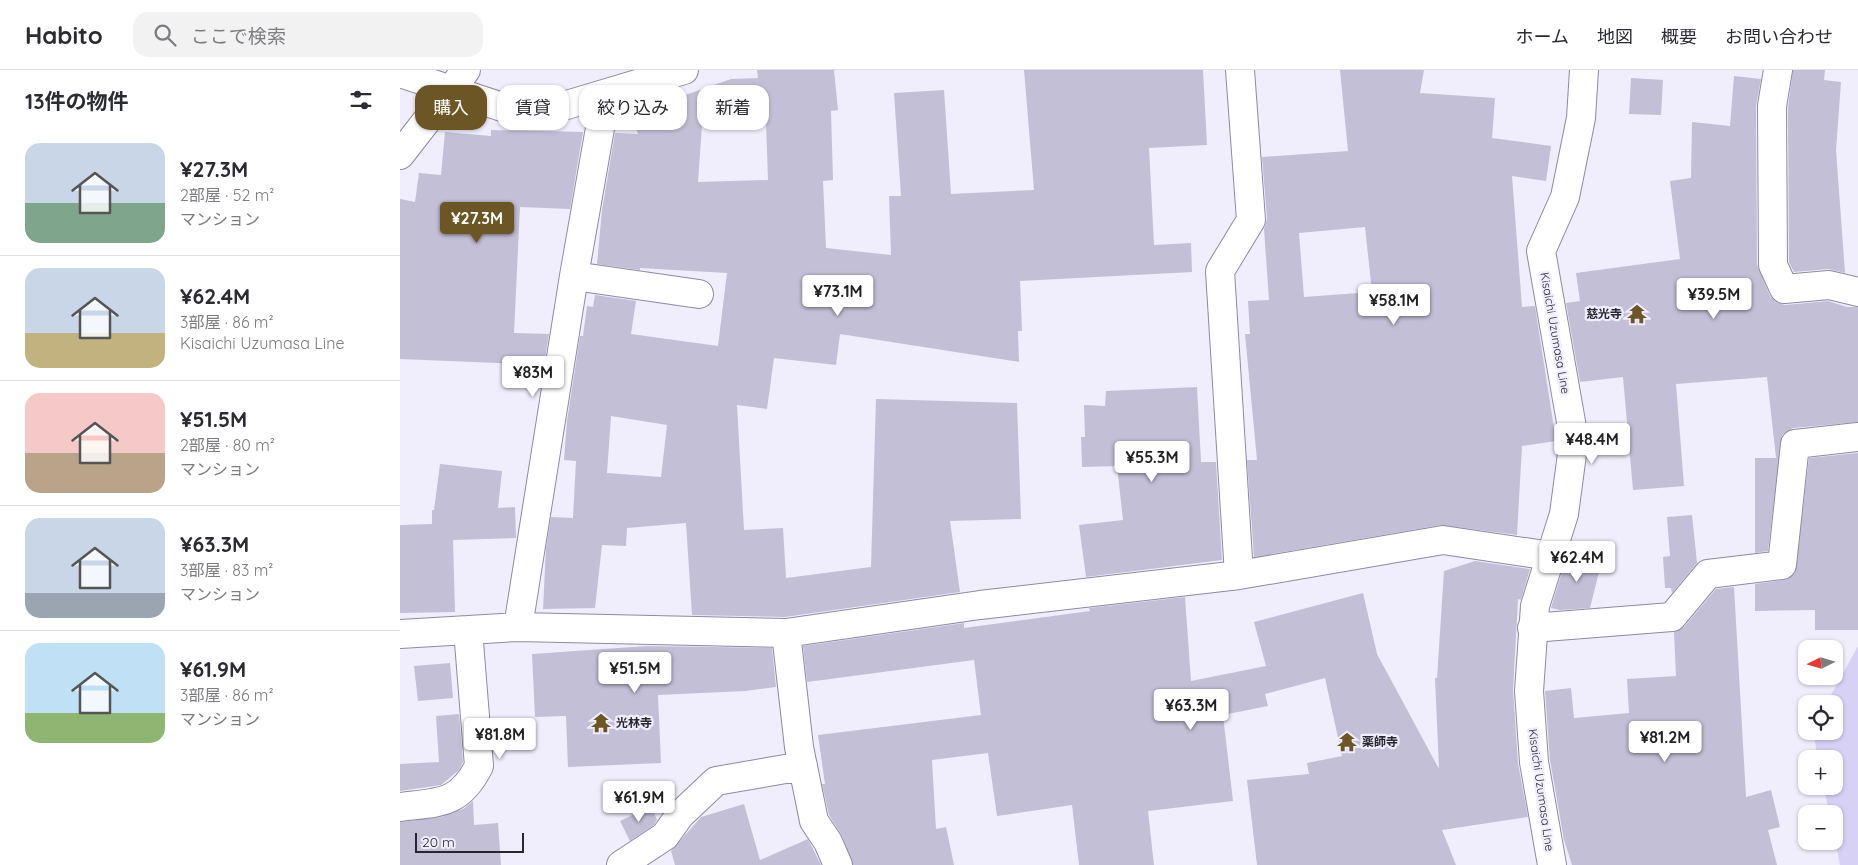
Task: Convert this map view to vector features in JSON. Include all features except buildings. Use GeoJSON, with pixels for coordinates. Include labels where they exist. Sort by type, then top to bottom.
{"type":"FeatureCollection","features":[{"type":"Feature","properties":{"kind":"street"},"geometry":{"type":"LineString","coordinates":[[635,85],[684,70]]}},
{"type":"Feature","properties":{"kind":"street"},"geometry":{"type":"LineString","coordinates":[[1239,575],[1220,272],[1250,220],[1240,70]]}},
{"type":"Feature","properties":{"kind":"street","name":"Kisaichi Uzumasa Line"},"geometry":{"type":"LineString","coordinates":[[1552,865],[1533,744],[1529,691],[1532,628],[1535,606],[1564,514],[1574,439],[1541,252],[1565,197],[1581,118],[1584,70]]}},
{"type":"Feature","properties":{"kind":"street"},"geometry":{"type":"LineString","coordinates":[[1778,70],[1772,106],[1773,265],[1784,289],[1829,285],[1858,292]]}},
{"type":"Feature","properties":{"kind":"street"},"geometry":{"type":"LineString","coordinates":[[400,73],[458,80],[517,112],[550,110],[579,102]]}},
{"type":"Feature","properties":{"kind":"street"},"geometry":{"type":"LineString","coordinates":[[400,155],[458,80]]}},
{"type":"Feature","properties":{"kind":"street"},"geometry":{"type":"LineString","coordinates":[[518,627],[574,276],[600,130]]}},
{"type":"Feature","properties":{"kind":"street"},"geometry":{"type":"LineString","coordinates":[[574,276],[699,294]]}},
{"type":"Feature","properties":{"kind":"street"},"geometry":{"type":"LineString","coordinates":[[1532,628],[1672,617],[1708,574],[1782,565],[1795,444],[1858,437]]}},
{"type":"Feature","properties":{"kind":"street"},"geometry":{"type":"LineString","coordinates":[[400,634],[518,627],[786,633],[980,605],[1239,575],[1443,540],[1551,556]]}},
{"type":"Feature","properties":{"kind":"street"},"geometry":{"type":"LineString","coordinates":[[400,807],[446,802],[469,785],[479,766],[468,630]]}},
{"type":"Feature","properties":{"kind":"street"},"geometry":{"type":"LineString","coordinates":[[786,633],[803,766],[814,821],[828,842],[838,865]]}},
{"type":"Feature","properties":{"kind":"street"},"geometry":{"type":"LineString","coordinates":[[621,865],[664,836],[680,815],[716,781],[803,766]]}},
{"type":"Feature","properties":{"kind":"shaded area"},"geometry":{"type":"Polygon","coordinates":[[[1858,646],[1858,865],[1840,865],[1837,850],[1843,850],[1843,805],[1827,805],[1826,795],[1843,795],[1843,750],[1816,750],[1815,740],[1843,740],[1843,695],[1831,695],[1836,685],[1843,685],[1843,673],[1858,646]]]}},
{"type":"Feature","properties":{"kind":"place","name":"慈光寺"},"geometry":{"type":"Point","coordinates":[1637,314]}},
{"type":"Feature","properties":{"kind":"place","name":"光林寺"},"geometry":{"type":"Point","coordinates":[601,723]}},
{"type":"Feature","properties":{"kind":"place","name":"薬師寺"},"geometry":{"type":"Point","coordinates":[1347,742]}}]}
